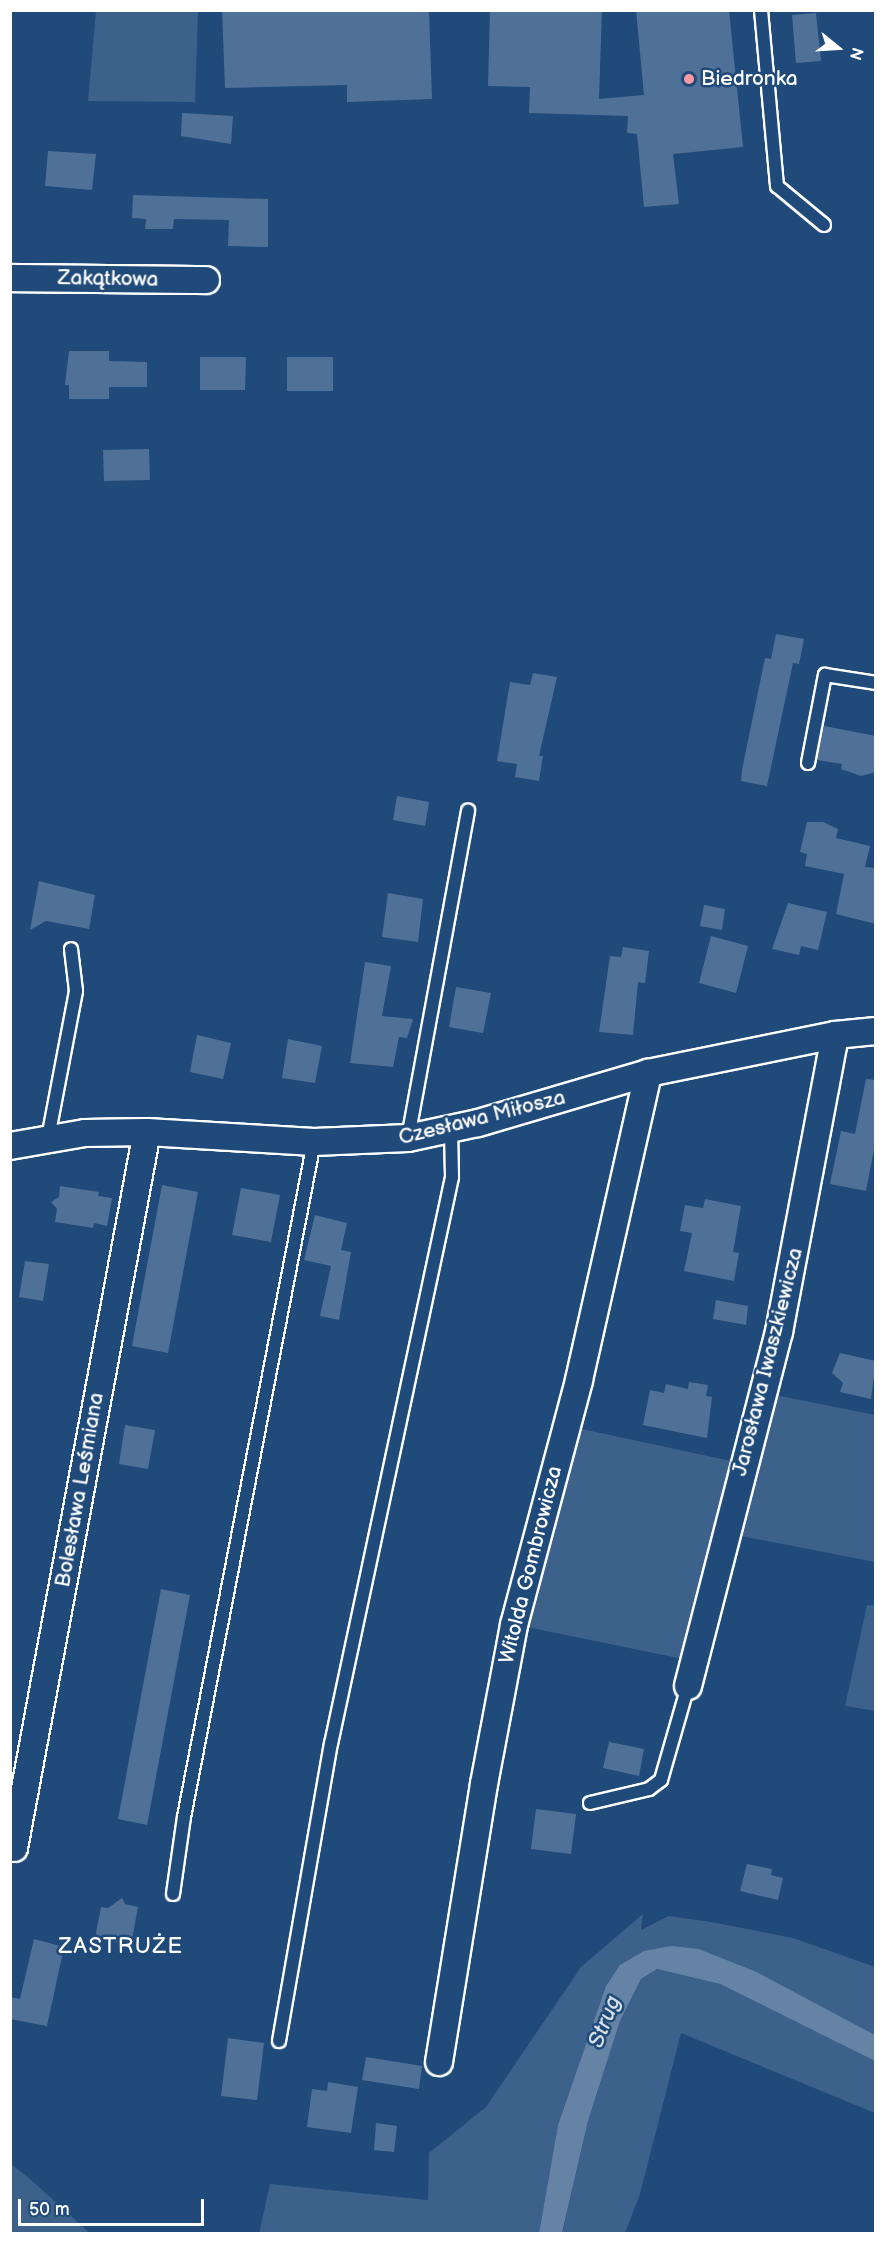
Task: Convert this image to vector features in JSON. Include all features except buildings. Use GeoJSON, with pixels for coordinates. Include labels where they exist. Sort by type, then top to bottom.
{"type":"FeatureCollection","features":[{"type":"Feature","properties":{"kind":"street","name":"Zakątkowa"},"geometry":{"type":"LineString","coordinates":[[10,278],[206,280]]}},
{"type":"Feature","properties":{"kind":"street","name":"Czesława Miłosza"},"geometry":{"type":"LineString","coordinates":[[10,1146],[48,1138],[147,1132],[314,1142],[408,1138],[451,1129],[648,1073],[835,1035],[876,1031]]}},
{"type":"Feature","properties":{"kind":"street","name":"Jarosława Iwaszkiewicza"},"geometry":{"type":"LineString","coordinates":[[688,1686],[779,1332],[835,1035]]}},
{"type":"Feature","properties":{"kind":"street","name":"Witolda Gombrowicza"},"geometry":{"type":"LineString","coordinates":[[439,2062],[484,1784],[514,1625],[579,1380],[648,1073]]}},
{"type":"Feature","properties":{"kind":"street","name":"Bolesława Leśmiana"},"geometry":{"type":"LineString","coordinates":[[14,1848],[147,1132]]}},
{"type":"Feature","properties":{"kind":"lane"},"geometry":{"type":"LineString","coordinates":[[761,10],[777,186],[824,225]]}},
{"type":"Feature","properties":{"kind":"lane"},"geometry":{"type":"LineString","coordinates":[[808,764],[825,675],[876,683]]}},
{"type":"Feature","properties":{"kind":"lane"},"geometry":{"type":"LineString","coordinates":[[408,1138],[468,810]]}},
{"type":"Feature","properties":{"kind":"lane"},"geometry":{"type":"LineString","coordinates":[[48,1138],[76,991],[71,949]]}},
{"type":"Feature","properties":{"kind":"lane"},"geometry":{"type":"LineString","coordinates":[[279,2041],[332,1744],[452,1177],[451,1129]]}},
{"type":"Feature","properties":{"kind":"lane"},"geometry":{"type":"LineString","coordinates":[[173,1894],[188,1794],[314,1142]]}},
{"type":"Feature","properties":{"kind":"lane"},"geometry":{"type":"LineString","coordinates":[[590,1803],[649,1789],[661,1780],[688,1686]]}},
{"type":"Feature","properties":{"kind":"shaded area"},"geometry":{"type":"Polygon","coordinates":[[[96,11],[198,11],[195,102],[88,101],[96,11]]]}},
{"type":"Feature","properties":{"kind":"shaded area"},"geometry":{"type":"Polygon","coordinates":[[[770,1394],[875,1415],[875,1562],[731,1534],[770,1394]]]}},
{"type":"Feature","properties":{"kind":"shaded area"},"geometry":{"type":"Polygon","coordinates":[[[568,1426],[731,1461],[683,1659],[517,1625],[568,1426]]]}},
{"type":"Feature","properties":{"kind":"shaded area"},"geometry":{"type":"Polygon","coordinates":[[[867,1605],[875,1606],[875,1711],[845,1706],[867,1605]]]}},
{"type":"Feature","properties":{"kind":"shaded area"},"geometry":{"type":"Polygon","coordinates":[[[643,1914],[641,1930],[669,1916],[711,1922],[793,1938],[875,1967],[875,2035],[757,1972],[699,1949],[606,1986],[558,2125],[539,2233],[259,2234],[270,2184],[428,2200],[429,2153],[486,2107],[581,1967],[643,1914]]]}},
{"type":"Feature","properties":{"kind":"shaded area"},"geometry":{"type":"Polygon","coordinates":[[[657,1969],[720,1984],[875,2061],[875,2113],[681,2033],[640,2194],[625,2233],[562,2234],[588,2121],[620,2021],[641,1979],[657,1969]]]}},
{"type":"Feature","properties":{"kind":"shaded area"},"geometry":{"type":"Polygon","coordinates":[[[11,2164],[30,2179],[90,2233],[11,2233],[11,2164]]]}},
{"type":"Feature","properties":{"kind":"water","name":"Strug"},"geometry":{"type":"Polygon","coordinates":[[[671,1946],[699,1949],[757,1972],[875,2035],[875,2061],[720,1984],[657,1969],[641,1979],[620,2021],[588,2121],[562,2233],[539,2233],[558,2125],[606,1986],[620,1965],[644,1951],[671,1946]]]}},
{"type":"Feature","properties":{"kind":"place","name":"Biedronka"},"geometry":{"type":"Point","coordinates":[689,79]}},
{"type":"Feature","properties":{"kind":"district","name":"ZASTRUŻE"},"geometry":{"type":"Point","coordinates":[121,1947]}}]}
